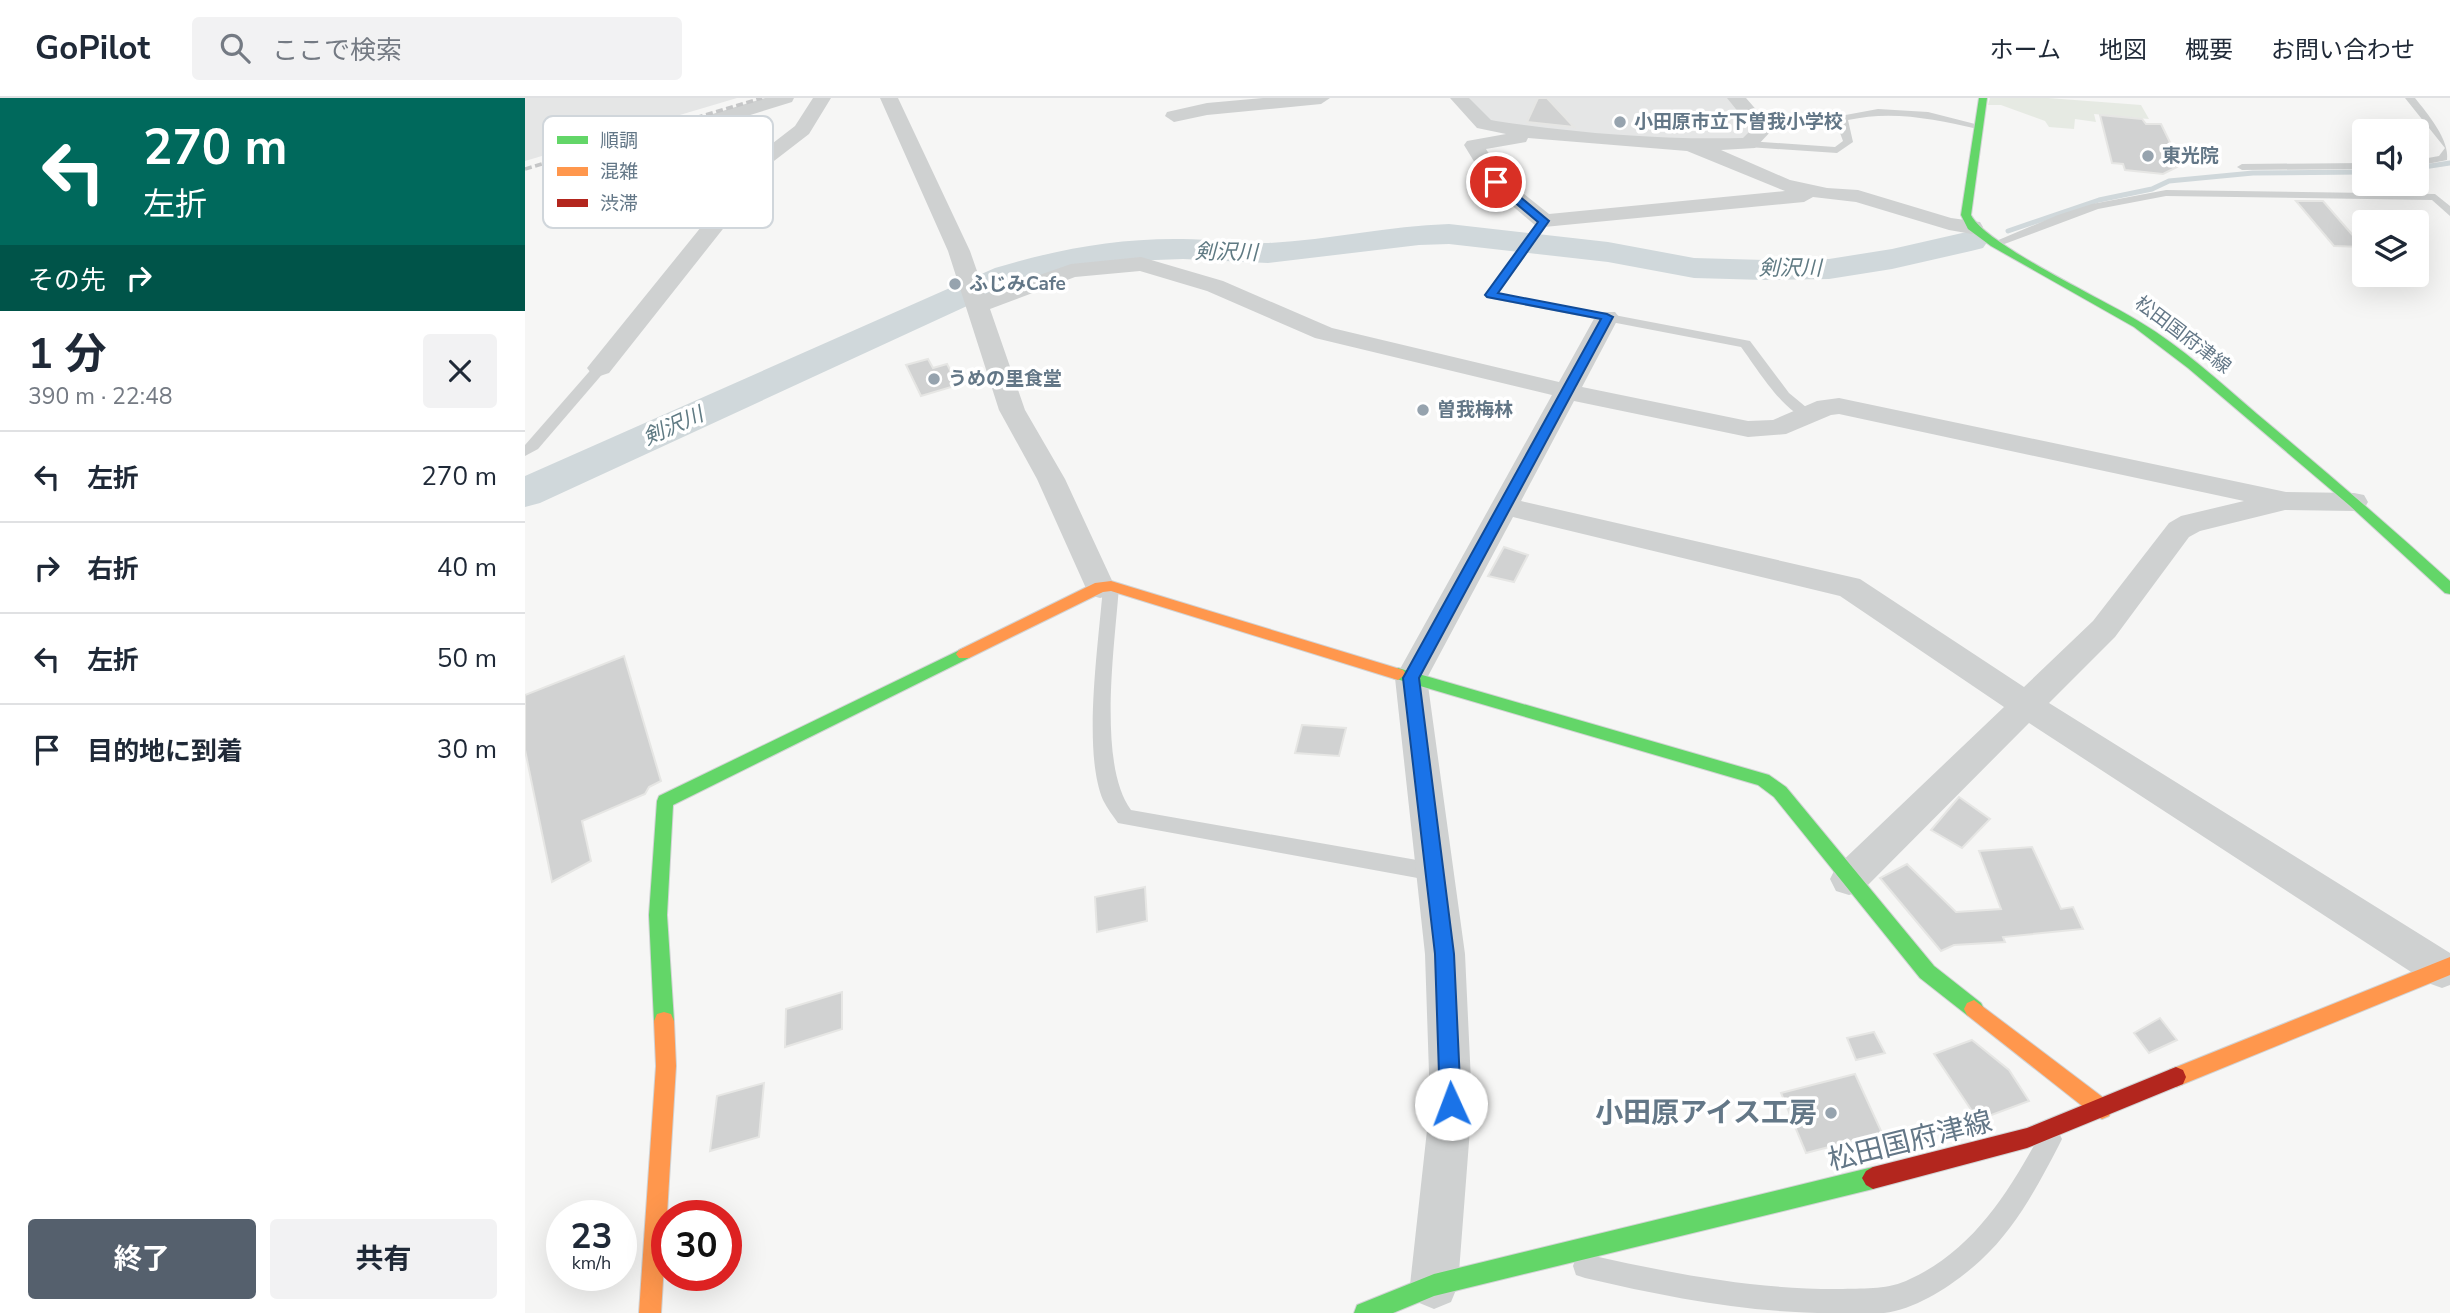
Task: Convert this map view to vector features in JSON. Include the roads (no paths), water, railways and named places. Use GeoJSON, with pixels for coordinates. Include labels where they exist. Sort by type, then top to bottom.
{"type":"FeatureCollection","features":[{"type":"Feature","properties":{"kind":"main road"},"geometry":{"type":"LineString","coordinates":[[1972,227],[1966,215],[1983,98]]}},
{"type":"Feature","properties":{"kind":"main road","name":"松田国府津線"},"geometry":{"type":"LineString","coordinates":[[1972,227],[1995,244],[2083,291],[2138,325],[2192,365],[2354,502],[2450,589]]}},
{"type":"Feature","properties":{"kind":"main road"},"geometry":{"type":"LineString","coordinates":[[650,1313],[666,1066],[658,915],[665,801],[1105,587],[1763,779],[1780,792],[1927,972],[2102,1109]]}},
{"type":"Feature","properties":{"kind":"main road","name":"松田国府津線"},"geometry":{"type":"LineString","coordinates":[[1365,1313],[1434,1285],[2027,1138],[2446,968]]}},
{"type":"Feature","properties":{"kind":"street"},"geometry":{"type":"LineString","coordinates":[[726,116],[785,98]]}},
{"type":"Feature","properties":{"kind":"street"},"geometry":{"type":"LineString","coordinates":[[773,154],[802,130],[822,98]]}},
{"type":"Feature","properties":{"kind":"street"},"geometry":{"type":"LineString","coordinates":[[889,98],[959,251],[1012,410],[1051,479],[1105,587]]}},
{"type":"Feature","properties":{"kind":"street"},"geometry":{"type":"LineString","coordinates":[[1174,116],[1207,109],[1321,98]]}},
{"type":"Feature","properties":{"kind":"street"},"geometry":{"type":"LineString","coordinates":[[1459,98],[1483,124],[1544,134],[1691,145],[1748,144],[1763,130],[1736,98]]}},
{"type":"Feature","properties":{"kind":"street"},"geometry":{"type":"LineString","coordinates":[[1544,134],[1474,145],[1496,182],[1537,230],[1827,194]]}},
{"type":"Feature","properties":{"kind":"street"},"geometry":{"type":"LineString","coordinates":[[1691,145],[1784,185],[1827,194],[1858,196],[1949,224],[1972,227]]}},
{"type":"Feature","properties":{"kind":"street"},"geometry":{"type":"LineString","coordinates":[[600,368],[712,228]]}},
{"type":"Feature","properties":{"kind":"street"},"geometry":{"type":"LineString","coordinates":[[976,297],[1071,271],[1141,264],[1215,286],[1324,333],[1569,392],[1748,429],[1777,428],[1826,407],[1845,407],[2286,501],[2354,502]]}},
{"type":"Feature","properties":{"kind":"street"},"geometry":{"type":"LineString","coordinates":[[1434,1285],[1451,1104],[1445,954],[1411,678],[1569,392],[1607,317]]}},
{"type":"Feature","properties":{"kind":"street"},"geometry":{"type":"LineString","coordinates":[[1849,879],[2028,706],[2122,609],[2179,530],[2192,523],[2286,501]]}},
{"type":"Feature","properties":{"kind":"street"},"geometry":{"type":"LineString","coordinates":[[1504,506],[1849,587],[2028,706],[2446,968]]}},
{"type":"Feature","properties":{"kind":"lane"},"geometry":{"type":"LineString","coordinates":[[2410,98],[2427,119]]}},
{"type":"Feature","properties":{"kind":"lane"},"geometry":{"type":"LineString","coordinates":[[1748,144],[1837,150],[1848,142],[1841,122],[1844,118],[1893,111],[1913,111],[1978,126]]}},
{"type":"Feature","properties":{"kind":"lane"},"geometry":{"type":"LineString","coordinates":[[2429,122],[2450,148],[2443,158],[2429,161]]}},
{"type":"Feature","properties":{"kind":"lane"},"geometry":{"type":"LineString","coordinates":[[2242,167],[2352,166]]}},
{"type":"Feature","properties":{"kind":"lane"},"geometry":{"type":"LineString","coordinates":[[1995,244],[2097,206],[2166,193],[2435,197],[2450,213]]}},
{"type":"Feature","properties":{"kind":"lane"},"geometry":{"type":"LineString","coordinates":[[1537,230],[1491,295],[1745,344],[1784,396],[1807,415]]}},
{"type":"Feature","properties":{"kind":"lane"},"geometry":{"type":"LineString","coordinates":[[525,451],[533,446],[600,368]]}},
{"type":"Feature","properties":{"kind":"lane"},"geometry":{"type":"LineString","coordinates":[[1105,587],[1102,713],[1106,775],[1112,799],[1125,817],[1434,872]]}},
{"type":"Feature","properties":{"kind":"lane"},"geometry":{"type":"LineString","coordinates":[[1550,1257],[1658,1283],[1734,1296],[1820,1303],[1888,1300],[1934,1280],[1983,1242],[2016,1202],[2056,1126]]}},
{"type":"Feature","properties":{"kind":"waterway","name":"剣沢川"},"geometry":{"type":"LineString","coordinates":[[2429,166],[2450,163]]}},
{"type":"Feature","properties":{"kind":"waterway","name":"剣沢川"},"geometry":{"type":"LineString","coordinates":[[2008,231],[2099,200],[2152,189],[2169,181],[2253,173],[2352,172]]}},
{"type":"Feature","properties":{"kind":"waterway","name":"剣沢川"},"geometry":{"type":"LineString","coordinates":[[525,493],[1007,275],[1061,259],[1101,252],[1183,249],[1268,253],[1419,235],[1449,234],[1608,252],[1694,268],[1765,270],[1829,269],[1892,259],[1971,241]]}},
{"type":"Feature","properties":{"kind":"railway"},"geometry":{"type":"LineString","coordinates":[[702,116],[762,98]]}},
{"type":"Feature","properties":{"kind":"railway"},"geometry":{"type":"LineString","coordinates":[[525,169],[543,164]]}},
{"type":"Feature","properties":{"kind":"place","name":"小田原市立下曽我小学校"},"geometry":{"type":"Point","coordinates":[1620,122]}},
{"type":"Feature","properties":{"kind":"place","name":"東光院"},"geometry":{"type":"Point","coordinates":[2148,156]}},
{"type":"Feature","properties":{"kind":"place","name":"ふじみCafe"},"geometry":{"type":"Point","coordinates":[955,284]}},
{"type":"Feature","properties":{"kind":"place","name":"うめの里食堂"},"geometry":{"type":"Point","coordinates":[934,379]}},
{"type":"Feature","properties":{"kind":"place","name":"曽我梅林"},"geometry":{"type":"Point","coordinates":[1423,410]}},
{"type":"Feature","properties":{"kind":"place","name":"小田原アイス工房"},"geometry":{"type":"Point","coordinates":[1831,1113]}}]}
